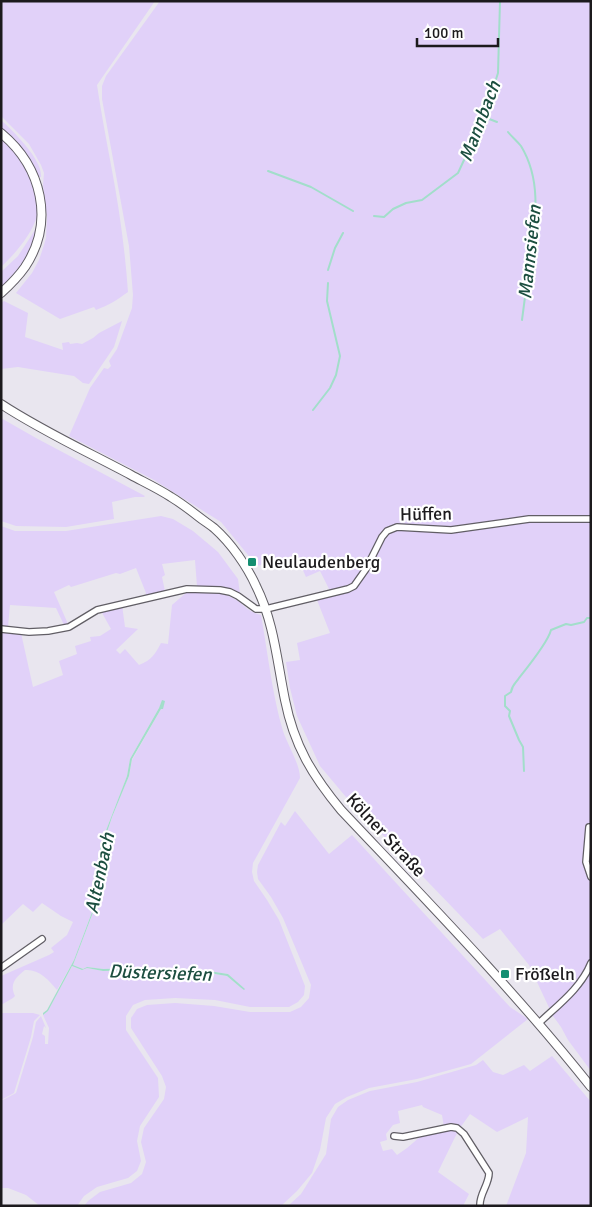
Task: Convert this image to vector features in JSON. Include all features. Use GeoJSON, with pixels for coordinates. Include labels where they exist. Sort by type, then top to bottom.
{"type":"FeatureCollection","features":[{"type":"Feature","properties":{"kind":"main road"},"geometry":{"type":"LineString","coordinates":[[1,133],[24,157],[32,172],[38,189],[41,210],[40,230],[32,255],[17,277],[1,293]]}},
{"type":"Feature","properties":{"kind":"main road","name":"Kölner Straße"},"geometry":{"type":"LineString","coordinates":[[1,404],[172,497],[214,529],[238,555],[257,587],[266,609],[276,647],[285,701],[300,748],[325,790],[341,810],[534,1017],[591,1087]]}},
{"type":"Feature","properties":{"kind":"street","name":"Hüffen"},"geometry":{"type":"LineString","coordinates":[[266,609],[354,586],[366,569],[382,537],[387,531],[396,527],[451,530],[529,519],[591,519]]}},
{"type":"Feature","properties":{"kind":"street"},"geometry":{"type":"LineString","coordinates":[[5,629],[40,632],[69,627],[97,610],[187,589],[230,592],[256,609],[266,609]]}},
{"type":"Feature","properties":{"kind":"street"},"geometry":{"type":"LineString","coordinates":[[243,600],[246,592]]}},
{"type":"Feature","properties":{"kind":"street"},"geometry":{"type":"LineString","coordinates":[[589,827],[586,862],[591,877]]}},
{"type":"Feature","properties":{"kind":"street"},"geometry":{"type":"LineString","coordinates":[[1,968],[42,939]]}},
{"type":"Feature","properties":{"kind":"street"},"geometry":{"type":"LineString","coordinates":[[534,1017],[579,984],[587,974],[591,963]]}},
{"type":"Feature","properties":{"kind":"street"},"geometry":{"type":"LineString","coordinates":[[394,1136],[403,1137],[451,1127],[461,1130],[490,1173],[480,1200],[480,1206]]}},
{"type":"Feature","properties":{"kind":"shaded area"},"geometry":{"type":"Polygon","coordinates":[[[1,1],[155,1],[97,85],[119,212],[128,292],[96,310],[94,307],[60,319],[16,293],[32,273],[39,260],[46,238],[47,217],[43,185],[44,173],[41,165],[29,144],[1,116],[1,1]]]}},
{"type":"Feature","properties":{"kind":"shaded area"},"geometry":{"type":"Polygon","coordinates":[[[160,1],[591,1],[591,1071],[553,1016],[529,965],[500,929],[483,939],[346,797],[320,766],[297,716],[286,662],[300,660],[297,643],[330,633],[317,600],[350,590],[348,586],[330,591],[320,571],[306,577],[296,555],[257,566],[221,522],[154,480],[69,436],[90,388],[104,368],[108,369],[111,366],[109,361],[117,349],[132,308],[133,295],[129,246],[102,99],[102,86],[106,76],[160,1]]]}},
{"type":"Feature","properties":{"kind":"shaded area"},"geometry":{"type":"Polygon","coordinates":[[[1,120],[32,154],[37,162],[41,177],[38,177],[18,145],[1,129],[1,120]]]}},
{"type":"Feature","properties":{"kind":"shaded area"},"geometry":{"type":"Polygon","coordinates":[[[1,137],[15,151],[24,165],[35,191],[38,209],[35,223],[27,237],[1,267],[1,137]]]}},
{"type":"Feature","properties":{"kind":"shaded area"},"geometry":{"type":"Polygon","coordinates":[[[37,227],[32,247],[22,267],[1,289],[1,272],[18,256],[37,227]]]}},
{"type":"Feature","properties":{"kind":"shaded area"},"geometry":{"type":"Polygon","coordinates":[[[4,301],[28,313],[25,337],[63,350],[62,343],[82,344],[122,321],[114,347],[89,384],[83,383],[74,376],[18,367],[1,369],[1,303],[4,301]]]}},
{"type":"Feature","properties":{"kind":"shaded area"},"geometry":{"type":"Polygon","coordinates":[[[1,418],[145,496],[112,502],[114,519],[66,527],[16,526],[1,521],[1,418]]]}},
{"type":"Feature","properties":{"kind":"shaded area"},"geometry":{"type":"Polygon","coordinates":[[[161,516],[173,519],[193,531],[218,552],[238,579],[240,594],[219,587],[197,586],[195,560],[162,564],[165,575],[162,577],[165,591],[145,596],[146,593],[136,568],[71,587],[69,585],[54,592],[68,624],[64,625],[56,608],[10,605],[8,627],[1,626],[1,526],[15,531],[66,531],[161,516]]]}},
{"type":"Feature","properties":{"kind":"shaded area"},"geometry":{"type":"Polygon","coordinates":[[[187,592],[211,592],[229,596],[252,612],[261,615],[279,717],[296,761],[300,778],[253,863],[252,872],[254,881],[279,920],[305,986],[304,995],[298,1002],[289,1007],[250,1007],[215,1000],[175,998],[145,1000],[133,1005],[126,1016],[126,1030],[158,1078],[159,1097],[140,1126],[137,1141],[141,1161],[137,1171],[128,1178],[97,1187],[84,1196],[77,1206],[40,1206],[26,1195],[8,1188],[1,1188],[1,1101],[16,1093],[36,1022],[41,1016],[46,1028],[44,1026],[42,1034],[45,1036],[45,1044],[48,1044],[49,1028],[43,1015],[48,1011],[72,966],[82,970],[87,968],[103,971],[138,970],[196,974],[209,973],[227,976],[241,986],[228,974],[209,971],[196,973],[138,968],[103,969],[87,967],[83,969],[73,965],[95,907],[97,875],[104,841],[112,817],[129,776],[132,760],[161,709],[163,709],[162,701],[130,759],[127,776],[102,841],[95,874],[94,907],[74,960],[57,990],[39,973],[25,970],[14,981],[13,992],[15,996],[1,1005],[1,976],[54,952],[51,948],[67,935],[73,922],[42,903],[33,912],[23,904],[1,925],[1,632],[21,633],[33,687],[63,675],[59,661],[77,654],[75,646],[91,641],[90,637],[100,636],[111,629],[101,611],[122,605],[125,627],[138,629],[116,650],[120,654],[125,649],[139,665],[153,656],[161,643],[168,644],[172,605],[187,592]]]}},
{"type":"Feature","properties":{"kind":"shaded area"},"geometry":{"type":"Polygon","coordinates":[[[162,700],[165,701],[163,709],[161,709],[132,759],[129,776],[112,817],[104,841],[97,875],[95,907],[73,965],[83,969],[87,967],[103,969],[138,968],[196,973],[209,971],[228,974],[245,989],[227,976],[209,973],[196,974],[138,970],[103,971],[87,968],[82,970],[72,966],[48,1011],[43,1015],[74,960],[94,907],[95,874],[102,841],[127,776],[130,759],[162,700]]]}},
{"type":"Feature","properties":{"kind":"shaded area"},"geometry":{"type":"Polygon","coordinates":[[[295,811],[329,854],[352,835],[510,1007],[528,1019],[471,1064],[417,1079],[369,1088],[335,1104],[326,1118],[320,1150],[312,1173],[281,1206],[84,1206],[100,1192],[131,1183],[142,1174],[146,1162],[141,1142],[144,1128],[164,1099],[166,1087],[162,1076],[131,1028],[131,1018],[137,1009],[147,1005],[175,1003],[214,1006],[250,1012],[290,1012],[301,1007],[309,998],[311,985],[283,918],[258,879],[257,872],[258,865],[281,822],[285,826],[295,811]]]}},
{"type":"Feature","properties":{"kind":"shaded area"},"geometry":{"type":"Polygon","coordinates":[[[1,1013],[33,1013],[40,1015],[34,1021],[14,1093],[1,1100],[1,1013]]]}},
{"type":"Feature","properties":{"kind":"shaded area"},"geometry":{"type":"Polygon","coordinates":[[[552,1056],[591,1102],[591,1206],[506,1206],[526,1153],[528,1117],[497,1132],[470,1114],[460,1128],[444,1127],[442,1115],[422,1105],[398,1111],[400,1123],[393,1125],[386,1134],[387,1140],[380,1142],[383,1151],[392,1149],[397,1155],[421,1136],[448,1130],[458,1131],[438,1172],[469,1194],[463,1206],[288,1206],[301,1194],[326,1154],[331,1119],[338,1107],[348,1100],[370,1091],[417,1082],[476,1065],[483,1060],[493,1072],[503,1075],[524,1065],[530,1071],[552,1056]]]}},
{"type":"Feature","properties":{"kind":"waterway","name":"Mannbach"},"geometry":{"type":"LineString","coordinates":[[374,216],[384,217],[393,209],[406,203],[422,200],[458,173],[484,117],[498,73],[500,1]]}},
{"type":"Feature","properties":{"kind":"waterway","name":"Mannsiefen"},"geometry":{"type":"LineString","coordinates":[[484,117],[497,122]]}},
{"type":"Feature","properties":{"kind":"waterway","name":"Mannsiefen"},"geometry":{"type":"LineString","coordinates":[[508,132],[521,146],[532,171],[535,197],[534,224],[522,320]]}},
{"type":"Feature","properties":{"kind":"waterway"},"geometry":{"type":"LineString","coordinates":[[268,171],[311,187],[353,211]]}},
{"type":"Feature","properties":{"kind":"waterway","name":"Mannbach"},"geometry":{"type":"LineString","coordinates":[[328,270],[335,248],[343,233]]}},
{"type":"Feature","properties":{"kind":"waterway","name":"Mannbach"},"geometry":{"type":"LineString","coordinates":[[313,410],[330,388],[336,375],[340,356],[327,301],[328,283]]}},
{"type":"Feature","properties":{"kind":"waterway"},"geometry":{"type":"LineString","coordinates":[[524,771],[523,747],[509,716],[510,711],[505,706],[505,696],[511,692],[514,684],[542,648],[551,630],[566,624],[571,625],[584,622],[587,618],[591,618]]}},
{"type":"Feature","properties":{"kind":"place","name":"Neulaudenberg"},"geometry":{"type":"Point","coordinates":[252,562]}},
{"type":"Feature","properties":{"kind":"place","name":"Frößeln"},"geometry":{"type":"Point","coordinates":[505,974]}},
{"type":"Feature","properties":{"kind":"water label","name":"Altenbach"},"geometry":{"type":"Point","coordinates":[99,873]}},
{"type":"Feature","properties":{"kind":"water label","name":"Düstersiefen"},"geometry":{"type":"Point","coordinates":[160,972]}}]}
